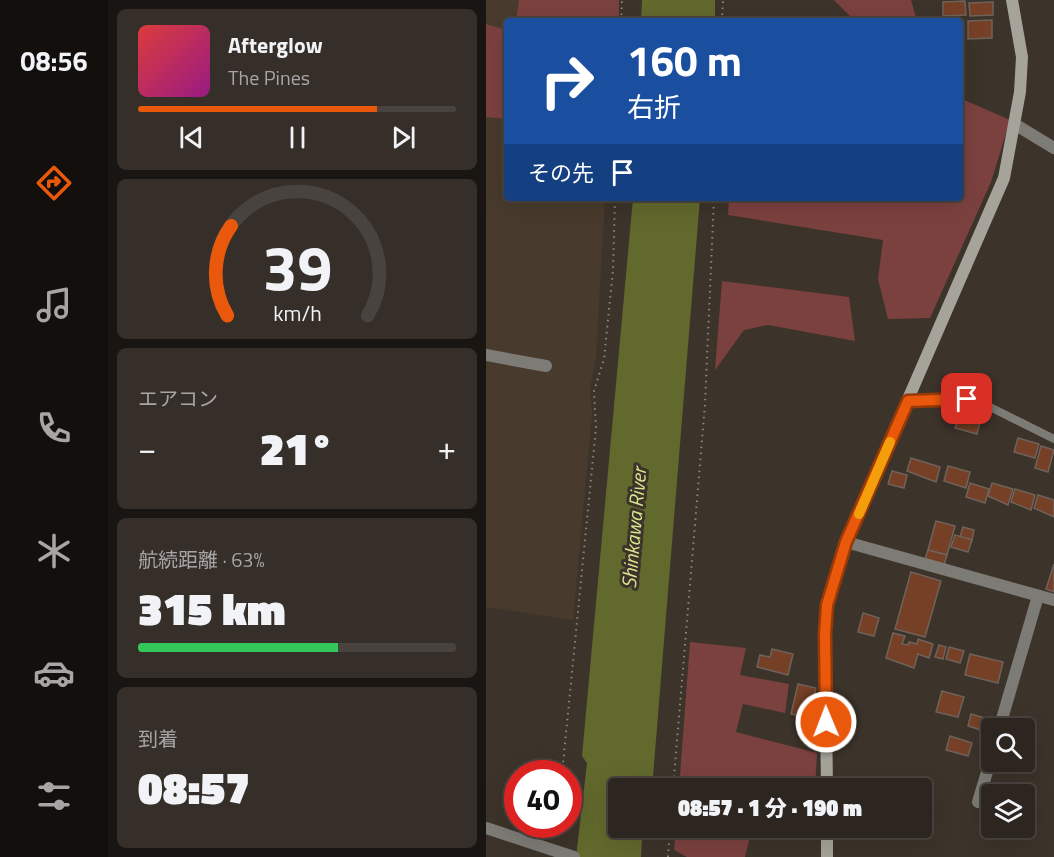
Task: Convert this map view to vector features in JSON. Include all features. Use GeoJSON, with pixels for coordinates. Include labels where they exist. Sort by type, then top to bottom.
{"type":"FeatureCollection","features":[{"type":"Feature","properties":{"kind":"street"},"geometry":{"type":"LineString","coordinates":[[827,778],[825,633],[827,605],[846,542],[1004,178],[1016,124],[1022,57],[1012,0]]}},
{"type":"Feature","properties":{"kind":"street"},"geometry":{"type":"LineString","coordinates":[[1016,124],[1054,148]]}},
{"type":"Feature","properties":{"kind":"street"},"geometry":{"type":"LineString","coordinates":[[486,355],[546,366]]}},
{"type":"Feature","properties":{"kind":"street"},"geometry":{"type":"LineString","coordinates":[[846,542],[1054,600]]}},
{"type":"Feature","properties":{"kind":"street"},"geometry":{"type":"LineString","coordinates":[[1002,718],[1038,596]]}},
{"type":"Feature","properties":{"kind":"street"},"geometry":{"type":"LineString","coordinates":[[978,802],[987,772]]}},
{"type":"Feature","properties":{"kind":"street"},"geometry":{"type":"LineString","coordinates":[[486,828],[550,853],[574,857]]}},
{"type":"Feature","properties":{"kind":"street"},"geometry":{"type":"LineString","coordinates":[[827,857],[828,838]]}},
{"type":"Feature","properties":{"kind":"lane"},"geometry":{"type":"LineString","coordinates":[[908,401],[967,399],[981,403],[1054,439]]}},
{"type":"Feature","properties":{"kind":"path"},"geometry":{"type":"LineString","coordinates":[[621,18],[622,0]]}},
{"type":"Feature","properties":{"kind":"path"},"geometry":{"type":"LineString","coordinates":[[722,18],[723,0]]}},
{"type":"Feature","properties":{"kind":"path"},"geometry":{"type":"LineString","coordinates":[[563,760],[596,428],[594,391],[604,359],[613,270],[615,201]]}},
{"type":"Feature","properties":{"kind":"path"},"geometry":{"type":"LineString","coordinates":[[675,778],[705,404],[714,201]]}},
{"type":"Feature","properties":{"kind":"path"},"geometry":{"type":"LineString","coordinates":[[668,857],[669,838]]}},
{"type":"Feature","properties":{"kind":"shaded area"},"geometry":{"type":"Polygon","coordinates":[[[486,0],[615,0],[614,18],[504,18],[504,201],[605,201],[596,358],[590,388],[592,415],[573,620],[486,607],[486,0]]]}},
{"type":"Feature","properties":{"kind":"shaded area"},"geometry":{"type":"Polygon","coordinates":[[[519,0],[619,0],[619,18],[516,18],[519,0]]]}},
{"type":"Feature","properties":{"kind":"shaded area"},"geometry":{"type":"Polygon","coordinates":[[[834,0],[911,0],[916,18],[852,18],[834,0]]]}},
{"type":"Feature","properties":{"kind":"shaded area"},"geometry":{"type":"Polygon","coordinates":[[[486,24],[504,29],[504,119],[486,117],[486,24]]]}},
{"type":"Feature","properties":{"kind":"shaded area"},"geometry":{"type":"Polygon","coordinates":[[[963,99],[1010,120],[991,182],[930,318],[888,319],[878,279],[883,240],[728,215],[729,201],[963,201],[963,99]]]}},
{"type":"Feature","properties":{"kind":"shaded area"},"geometry":{"type":"Polygon","coordinates":[[[722,281],[849,297],[855,341],[768,325],[744,330],[715,370],[722,281]]]}},
{"type":"Feature","properties":{"kind":"shaded area"},"geometry":{"type":"Polygon","coordinates":[[[690,642],[746,648],[740,675],[789,684],[785,713],[743,704],[736,732],[817,753],[816,778],[680,778],[690,642]]]}},
{"type":"Feature","properties":{"kind":"shaded area"},"geometry":{"type":"Polygon","coordinates":[[[675,838],[750,838],[745,857],[687,857],[674,850],[675,838]]]}},
{"type":"Feature","properties":{"kind":"water"},"geometry":{"type":"Polygon","coordinates":[[[642,0],[715,0],[715,18],[641,18],[642,0]]]}},
{"type":"Feature","properties":{"kind":"water","name":"Shinkawa River"},"geometry":{"type":"Polygon","coordinates":[[[633,201],[700,201],[653,778],[608,778],[608,838],[642,838],[641,857],[576,857],[578,838],[582,838],[582,806],[587,763],[582,756],[633,201]]]}},
{"type":"Feature","properties":{"kind":"building"},"geometry":{"type":"Polygon","coordinates":[[[965,1],[966,15],[943,16],[943,2],[965,1]]]}},
{"type":"Feature","properties":{"kind":"building"},"geometry":{"type":"Polygon","coordinates":[[[993,2],[993,15],[970,16],[969,3],[993,2]]]}},
{"type":"Feature","properties":{"kind":"building"},"geometry":{"type":"Polygon","coordinates":[[[992,20],[992,38],[968,39],[968,21],[992,20]]]}},
{"type":"Feature","properties":{"kind":"building"},"geometry":{"type":"Polygon","coordinates":[[[960,412],[981,418],[977,434],[955,428],[960,412]]]}},
{"type":"Feature","properties":{"kind":"building"},"geometry":{"type":"Polygon","coordinates":[[[1018,438],[1039,444],[1035,458],[1014,452],[1018,438]]]}},
{"type":"Feature","properties":{"kind":"building"},"geometry":{"type":"Polygon","coordinates":[[[1041,446],[1054,450],[1048,472],[1035,468],[1041,446]]]}},
{"type":"Feature","properties":{"kind":"building"},"geometry":{"type":"Polygon","coordinates":[[[911,458],[940,467],[936,482],[907,471],[911,458]]]}},
{"type":"Feature","properties":{"kind":"building"},"geometry":{"type":"Polygon","coordinates":[[[948,466],[970,472],[966,488],[944,481],[948,466]]]}},
{"type":"Feature","properties":{"kind":"building"},"geometry":{"type":"Polygon","coordinates":[[[892,471],[907,475],[904,488],[888,484],[892,471]]]}},
{"type":"Feature","properties":{"kind":"building"},"geometry":{"type":"Polygon","coordinates":[[[970,483],[989,489],[985,503],[966,497],[970,483]]]}},
{"type":"Feature","properties":{"kind":"building"},"geometry":{"type":"Polygon","coordinates":[[[992,483],[1013,489],[1008,505],[988,496],[992,483]]]}},
{"type":"Feature","properties":{"kind":"building"},"geometry":{"type":"Polygon","coordinates":[[[1015,489],[1035,495],[1031,510],[1011,502],[1015,489]]]}},
{"type":"Feature","properties":{"kind":"building"},"geometry":{"type":"Polygon","coordinates":[[[1038,495],[1054,500],[1054,517],[1034,508],[1038,495]]]}},
{"type":"Feature","properties":{"kind":"building"},"geometry":{"type":"Polygon","coordinates":[[[936,521],[955,526],[947,555],[928,550],[936,521]]]}},
{"type":"Feature","properties":{"kind":"building"},"geometry":{"type":"Polygon","coordinates":[[[963,527],[974,530],[972,540],[960,537],[963,527]]]}},
{"type":"Feature","properties":{"kind":"building"},"geometry":{"type":"Polygon","coordinates":[[[955,535],[972,540],[968,552],[951,547],[955,535]]]}},
{"type":"Feature","properties":{"kind":"building"},"geometry":{"type":"Polygon","coordinates":[[[928,550],[947,555],[944,565],[925,559],[928,550]]]}},
{"type":"Feature","properties":{"kind":"building"},"geometry":{"type":"Polygon","coordinates":[[[1054,564],[1054,592],[1046,589],[1054,564]]]}},
{"type":"Feature","properties":{"kind":"building"},"geometry":{"type":"Polygon","coordinates":[[[911,572],[941,581],[925,637],[895,629],[911,572]]]}},
{"type":"Feature","properties":{"kind":"building"},"geometry":{"type":"Polygon","coordinates":[[[863,613],[879,618],[874,636],[858,632],[863,613]]]}},
{"type":"Feature","properties":{"kind":"building"},"geometry":{"type":"Polygon","coordinates":[[[893,633],[905,636],[902,644],[908,645],[909,642],[917,644],[918,639],[933,644],[929,658],[918,654],[914,668],[886,658],[893,633]]]}},
{"type":"Feature","properties":{"kind":"building"},"geometry":{"type":"Polygon","coordinates":[[[939,645],[946,647],[943,659],[935,657],[939,645]]]}},
{"type":"Feature","properties":{"kind":"building"},"geometry":{"type":"Polygon","coordinates":[[[949,647],[964,651],[960,663],[946,659],[949,647]]]}},
{"type":"Feature","properties":{"kind":"building"},"geometry":{"type":"Polygon","coordinates":[[[772,649],[793,654],[788,675],[757,667],[760,655],[770,657],[772,649]]]}},
{"type":"Feature","properties":{"kind":"building"},"geometry":{"type":"Polygon","coordinates":[[[970,654],[1003,662],[998,683],[965,675],[970,654]]]}},
{"type":"Feature","properties":{"kind":"building"},"geometry":{"type":"Polygon","coordinates":[[[798,684],[816,688],[809,718],[791,714],[798,684]]]}},
{"type":"Feature","properties":{"kind":"building"},"geometry":{"type":"Polygon","coordinates":[[[942,691],[964,697],[958,717],[936,712],[942,691]]]}},
{"type":"Feature","properties":{"kind":"building"},"geometry":{"type":"Polygon","coordinates":[[[971,714],[985,718],[981,718],[981,730],[968,726],[971,714]]]}},
{"type":"Feature","properties":{"kind":"building"},"geometry":{"type":"Polygon","coordinates":[[[950,736],[972,743],[968,756],[946,750],[950,736]]]}},
{"type":"Feature","properties":{"kind":"slow traffic"},"geometry":{"type":"LineString","coordinates":[[859,514],[890,442]]}},
{"type":"Feature","properties":{"kind":"route"},"geometry":{"type":"LineString","coordinates":[[826,722],[827,605],[846,542],[908,401],[967,399]]}}]}
